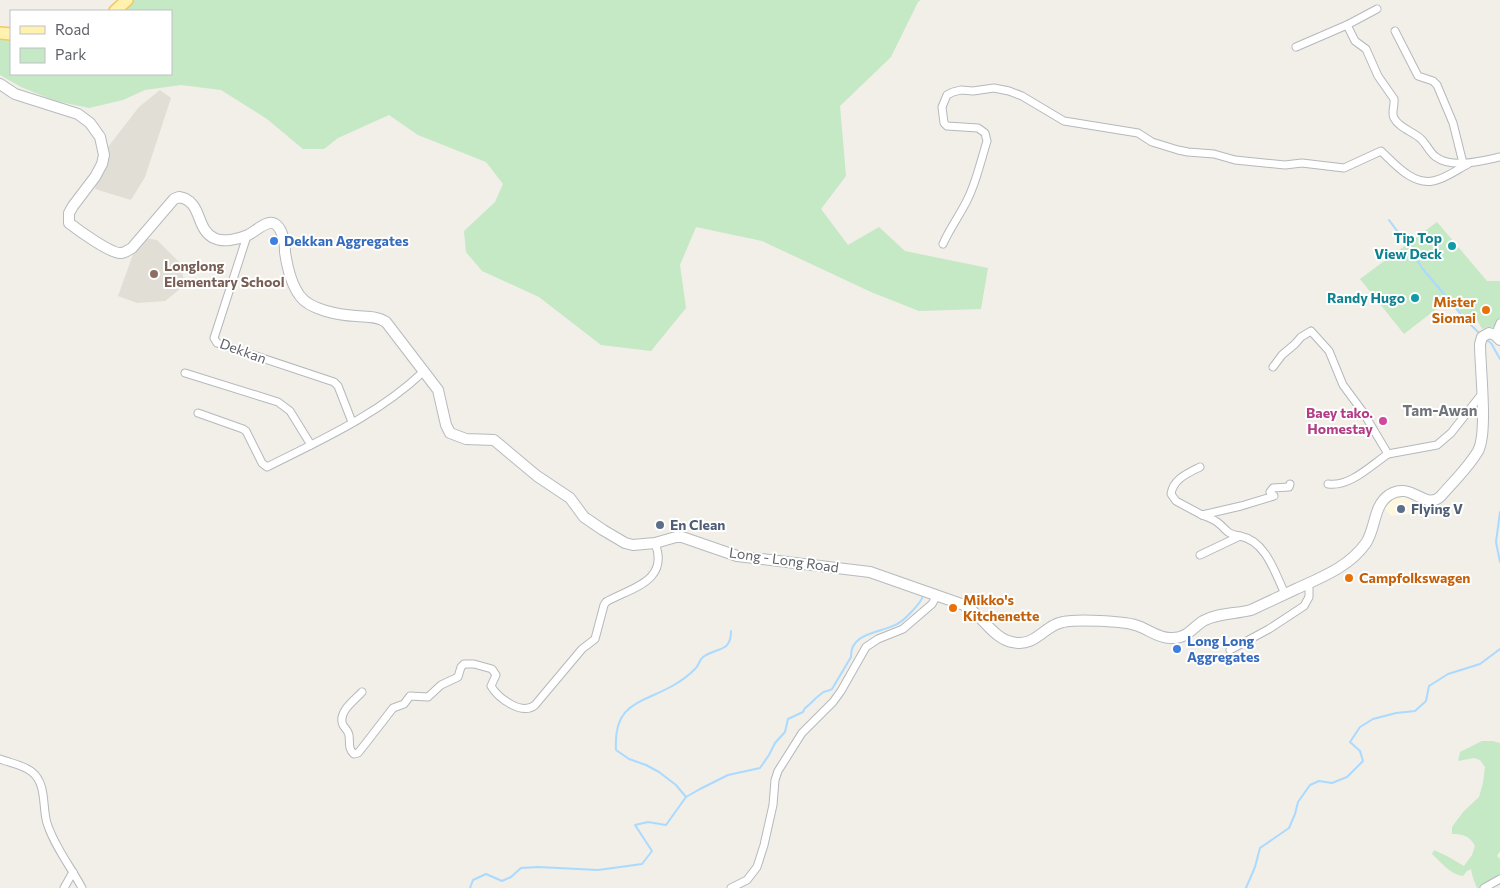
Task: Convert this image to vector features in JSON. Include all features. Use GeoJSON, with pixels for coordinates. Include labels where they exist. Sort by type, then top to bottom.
{"type":"FeatureCollection","features":[{"type":"Feature","properties":{"kind":"main road"},"geometry":{"type":"LineString","coordinates":[[116,10],[127,0]]}},
{"type":"Feature","properties":{"kind":"main road","name":"Long - Long Road"},"geometry":{"type":"LineString","coordinates":[[0,84],[15,94],[78,114],[90,123],[100,137],[104,155],[102,164],[69,213],[69,223],[81,233],[113,252],[125,252],[132,248],[174,199],[179,197],[190,201],[203,227],[209,235],[216,239],[226,240],[247,236],[263,226],[271,223],[275,224],[279,227],[284,238],[288,266],[300,296],[310,304],[330,312],[382,320],[438,390],[448,430],[452,434],[466,439],[494,440],[537,476],[570,498],[584,517],[625,543],[633,545],[656,543],[682,537],[736,556],[870,572],[970,608],[1003,639],[1015,643],[1033,640],[1059,622],[1077,621],[1132,624],[1163,638],[1178,638],[1185,636],[1207,619],[1251,610],[1333,572],[1359,552],[1371,534],[1379,507],[1390,494],[1409,491],[1425,500],[1435,501],[1442,496],[1474,457],[1480,447],[1483,426],[1480,344],[1482,337],[1487,333],[1497,337]]}},
{"type":"Feature","properties":{"kind":"street"},"geometry":{"type":"LineString","coordinates":[[1296,46],[1347,25],[1377,9]]}},
{"type":"Feature","properties":{"kind":"street"},"geometry":{"type":"LineString","coordinates":[[1347,25],[1355,41],[1366,48],[1378,76],[1394,99],[1393,114],[1395,120],[1421,139],[1434,156],[1440,160],[1466,163],[1500,157]]}},
{"type":"Feature","properties":{"kind":"street"},"geometry":{"type":"LineString","coordinates":[[1396,31],[1418,76],[1437,85],[1466,163]]}},
{"type":"Feature","properties":{"kind":"street"},"geometry":{"type":"LineString","coordinates":[[943,244],[972,189],[987,141],[985,133],[978,128],[947,126],[944,122],[942,108],[947,96],[961,90],[973,91],[994,88],[1009,91],[1022,96],[1064,120],[1138,133],[1152,142],[1170,148],[1188,152],[1214,154],[1234,160],[1285,165],[1302,163],[1344,168],[1381,151],[1408,175],[1416,179],[1432,181],[1466,163]]}},
{"type":"Feature","properties":{"kind":"street","name":"Dekkan"},"geometry":{"type":"LineString","coordinates":[[247,236],[214,338],[216,343],[334,382],[338,386],[352,422]]}},
{"type":"Feature","properties":{"kind":"street"},"geometry":{"type":"LineString","coordinates":[[1497,337],[1500,323]]}},
{"type":"Feature","properties":{"kind":"street"},"geometry":{"type":"LineString","coordinates":[[1272,367],[1282,354],[1301,337],[1311,331],[1329,350],[1343,384],[1363,412],[1388,454]]}},
{"type":"Feature","properties":{"kind":"street"},"geometry":{"type":"LineString","coordinates":[[198,413],[243,429],[262,463],[267,467],[373,411],[412,383],[423,372]]}},
{"type":"Feature","properties":{"kind":"street"},"geometry":{"type":"LineString","coordinates":[[185,373],[278,402],[290,411],[311,445]]}},
{"type":"Feature","properties":{"kind":"street"},"geometry":{"type":"LineString","coordinates":[[1328,484],[1338,485],[1348,482],[1388,454],[1437,444],[1451,433],[1482,395]]}},
{"type":"Feature","properties":{"kind":"street"},"geometry":{"type":"LineString","coordinates":[[1200,467],[1187,473],[1173,484],[1171,494],[1176,501],[1220,524],[1226,532],[1247,538],[1260,546],[1285,594]]}},
{"type":"Feature","properties":{"kind":"street"},"geometry":{"type":"LineString","coordinates":[[1202,515],[1242,506],[1274,496],[1270,492],[1273,488],[1289,487],[1290,484]]}},
{"type":"Feature","properties":{"kind":"street"},"geometry":{"type":"LineString","coordinates":[[1200,555],[1240,536]]}},
{"type":"Feature","properties":{"kind":"street"},"geometry":{"type":"LineString","coordinates":[[362,692],[344,710],[342,716],[343,724],[349,733],[349,746],[354,754],[358,753],[393,708],[404,704],[410,696],[428,697],[441,685],[458,677],[464,664],[474,664],[492,669],[496,675],[491,686],[499,696],[525,710],[530,709],[582,650],[595,639],[606,602],[648,582],[656,570],[658,562],[656,543]]}},
{"type":"Feature","properties":{"kind":"street"},"geometry":{"type":"LineString","coordinates":[[1230,650],[1269,629],[1304,606],[1310,597],[1309,583]]}},
{"type":"Feature","properties":{"kind":"street"},"geometry":{"type":"LineString","coordinates":[[730,888],[747,880],[757,866],[773,805],[775,780],[778,771],[802,733],[833,702],[866,647],[878,639],[903,629],[932,604],[937,595]]}},
{"type":"Feature","properties":{"kind":"street"},"geometry":{"type":"LineString","coordinates":[[0,759],[33,772],[43,793],[47,824],[82,888]]}},
{"type":"Feature","properties":{"kind":"street"},"geometry":{"type":"LineString","coordinates":[[64,888],[73,872]]}},
{"type":"Feature","properties":{"kind":"street"},"geometry":{"type":"LineString","coordinates":[[1484,888],[1500,879]]}},
{"type":"Feature","properties":{"kind":"shaded area"},"geometry":{"type":"Polygon","coordinates":[[[160,90],[171,98],[145,177],[131,200],[95,189],[108,147],[139,107],[160,90]]]}},
{"type":"Feature","properties":{"kind":"shaded area","name":"Longlong Elementary School"},"geometry":{"type":"Polygon","coordinates":[[[145,238],[157,240],[180,263],[185,285],[165,301],[137,303],[118,296],[135,249],[145,238]]]}},
{"type":"Feature","properties":{"kind":"shaded area"},"geometry":{"type":"Polygon","coordinates":[[[1404,497],[1411,500],[1412,514],[1391,516],[1384,508],[1385,505],[1393,498],[1404,497]]]}},
{"type":"Feature","properties":{"kind":"green space"},"geometry":{"type":"Polygon","coordinates":[[[131,0],[921,0],[918,2],[891,57],[840,106],[846,176],[821,209],[848,245],[879,227],[905,251],[988,268],[981,309],[919,311],[871,292],[762,241],[696,227],[680,265],[686,308],[651,351],[601,345],[539,297],[482,271],[466,252],[464,231],[495,202],[503,184],[486,162],[418,135],[389,115],[338,138],[324,149],[303,149],[267,119],[221,90],[181,85],[145,90],[123,100],[89,108],[56,101],[21,87],[0,75],[0,39],[10,39],[10,75],[172,75],[172,10],[122,10],[131,0]]]}},
{"type":"Feature","properties":{"kind":"green space"},"geometry":{"type":"Polygon","coordinates":[[[1437,222],[1487,281],[1500,281],[1500,318],[1495,327],[1482,329],[1474,314],[1466,318],[1449,299],[1404,334],[1360,279],[1437,222]]]}},
{"type":"Feature","properties":{"kind":"green space"},"geometry":{"type":"Polygon","coordinates":[[[1482,741],[1500,743],[1500,851],[1497,856],[1500,859],[1500,876],[1482,888],[1477,888],[1471,869],[1463,876],[1459,875],[1446,868],[1432,854],[1434,850],[1464,866],[1472,855],[1475,846],[1471,840],[1460,834],[1452,834],[1452,827],[1463,812],[1479,797],[1485,767],[1480,760],[1474,758],[1458,761],[1460,752],[1482,741]]]}},
{"type":"Feature","properties":{"kind":"waterway"},"geometry":{"type":"LineString","coordinates":[[1389,220],[1422,268],[1478,332]]}},
{"type":"Feature","properties":{"kind":"waterway"},"geometry":{"type":"LineString","coordinates":[[1488,341],[1500,359]]}},
{"type":"Feature","properties":{"kind":"waterway"},"geometry":{"type":"LineString","coordinates":[[1500,512],[1496,542],[1500,562]]}},
{"type":"Feature","properties":{"kind":"waterway"},"geometry":{"type":"LineString","coordinates":[[470,888],[473,880],[486,874],[502,881],[511,877],[521,868],[598,870],[642,864],[652,851],[635,825],[648,822],[666,825],[686,797],[728,775],[760,768],[775,743],[785,732],[788,719],[803,712],[822,693],[832,689],[851,657],[852,649],[856,643],[868,634],[900,622],[916,607],[923,596]]}},
{"type":"Feature","properties":{"kind":"waterway"},"geometry":{"type":"LineString","coordinates":[[686,797],[676,785],[659,772],[629,759],[616,750],[616,734],[619,722],[624,713],[631,707],[688,676],[703,657],[726,646],[729,643],[731,631]]}},
{"type":"Feature","properties":{"kind":"waterway"},"geometry":{"type":"LineString","coordinates":[[1246,888],[1255,867],[1260,848],[1289,828],[1298,802],[1310,785],[1319,781],[1332,783],[1347,777],[1363,761],[1360,751],[1350,742],[1360,727],[1373,719],[1396,713],[1415,711],[1426,701],[1429,686],[1448,674],[1480,664],[1500,649]]}},
{"type":"Feature","properties":{"kind":"place","name":"Dekkan Aggregates"},"geometry":{"type":"Point","coordinates":[274,241]}},
{"type":"Feature","properties":{"kind":"place","name":"Tip Top View Deck"},"geometry":{"type":"Point","coordinates":[1452,246]}},
{"type":"Feature","properties":{"kind":"place","name":"Longlong Elementary School"},"geometry":{"type":"Point","coordinates":[154,274]}},
{"type":"Feature","properties":{"kind":"place","name":"Randy Hugo"},"geometry":{"type":"Point","coordinates":[1415,298]}},
{"type":"Feature","properties":{"kind":"place","name":"Mister Siomai"},"geometry":{"type":"Point","coordinates":[1486,310]}},
{"type":"Feature","properties":{"kind":"place","name":"Baey tako. Homestay"},"geometry":{"type":"Point","coordinates":[1383,421]}},
{"type":"Feature","properties":{"kind":"place","name":"Flying V"},"geometry":{"type":"Point","coordinates":[1401,509]}},
{"type":"Feature","properties":{"kind":"place","name":"En Clean"},"geometry":{"type":"Point","coordinates":[660,525]}},
{"type":"Feature","properties":{"kind":"place","name":"Campfolkswagen"},"geometry":{"type":"Point","coordinates":[1349,578]}},
{"type":"Feature","properties":{"kind":"place","name":"Mikko's Kitchenette"},"geometry":{"type":"Point","coordinates":[953,608]}},
{"type":"Feature","properties":{"kind":"place","name":"Long Long Aggregates"},"geometry":{"type":"Point","coordinates":[1177,649]}},
{"type":"Feature","properties":{"kind":"district","name":"Tam-Awan"},"geometry":{"type":"Point","coordinates":[1440,411]}}]}
